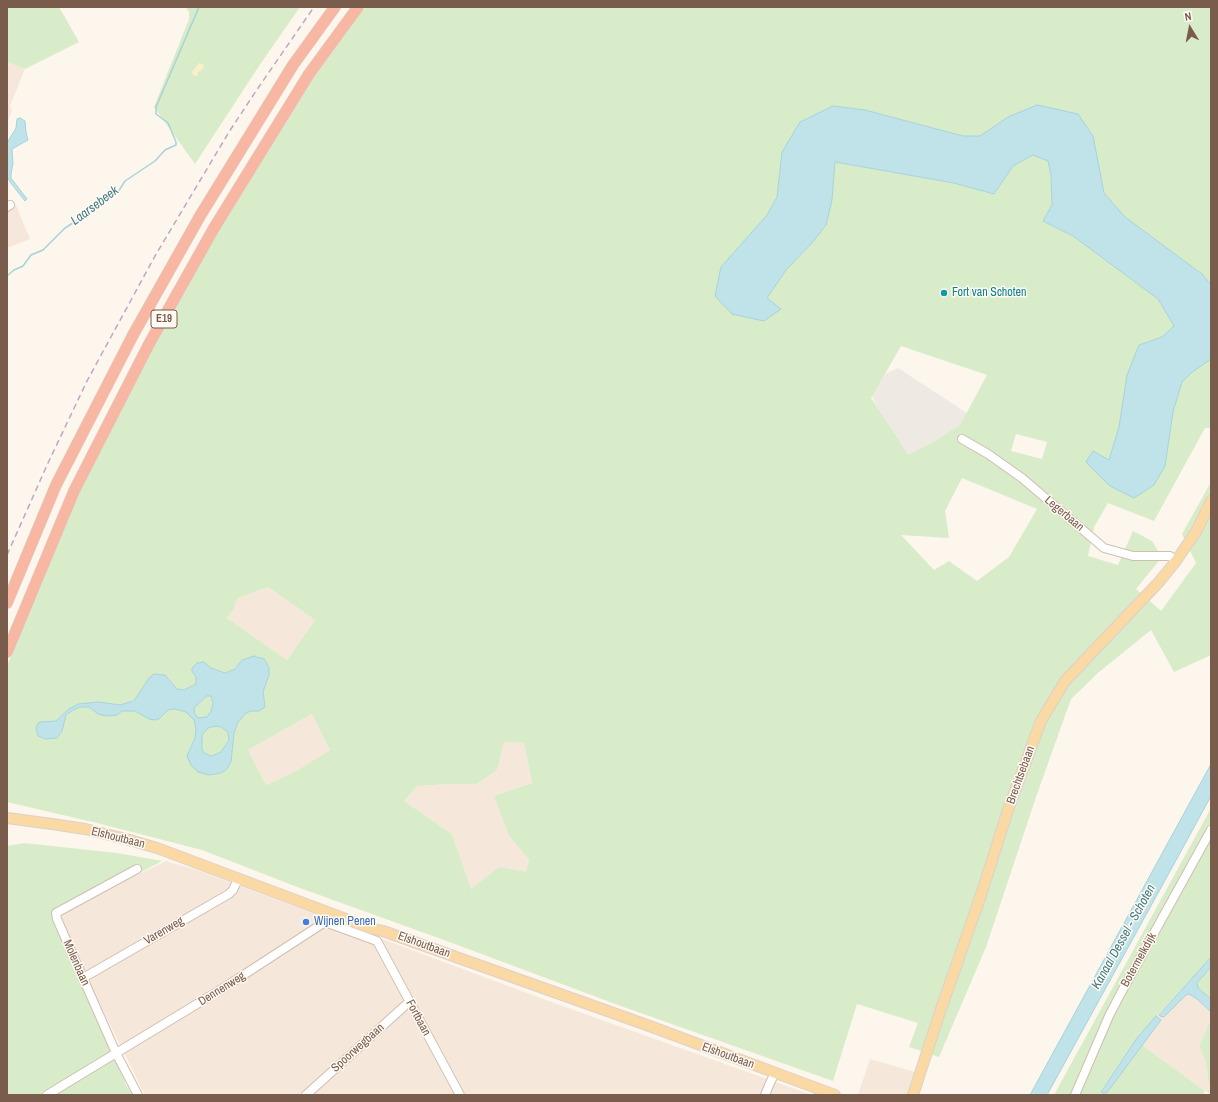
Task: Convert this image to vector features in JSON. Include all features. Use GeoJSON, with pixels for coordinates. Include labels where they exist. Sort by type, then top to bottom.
{"type":"FeatureCollection","features":[{"type":"Feature","properties":{"kind":"highway","name":"E19"},"geometry":{"type":"LineString","coordinates":[[7,603],[56,485],[133,335],[200,216],[289,72],[335,7]]}},
{"type":"Feature","properties":{"kind":"highway","name":"E19"},"geometry":{"type":"LineString","coordinates":[[7,652],[74,491],[149,344],[214,228],[309,74],[358,7]]}},
{"type":"Feature","properties":{"kind":"main road","name":"Brechtsebaan"},"geometry":{"type":"LineString","coordinates":[[913,1095],[941,1009],[982,895],[1009,807],[1041,721],[1065,681],[1159,582],[1176,561],[1197,530],[1211,501]]}},
{"type":"Feature","properties":{"kind":"main road","name":"Elshoutbaan"},"geometry":{"type":"LineString","coordinates":[[7,818],[70,826],[157,848],[330,913],[622,1016],[835,1095]]}},
{"type":"Feature","properties":{"kind":"street","name":"Legerbaan"},"geometry":{"type":"LineString","coordinates":[[962,439],[1004,464],[1104,548],[1133,556],[1170,556],[1176,561]]}},
{"type":"Feature","properties":{"kind":"street","name":"Botermelkdijk"},"geometry":{"type":"LineString","coordinates":[[1075,1095],[1109,1016],[1211,830]]}},
{"type":"Feature","properties":{"kind":"street","name":"Molenbaan"},"geometry":{"type":"LineString","coordinates":[[137,869],[56,913],[56,919],[116,1053],[138,1095]]}},
{"type":"Feature","properties":{"kind":"street","name":"Varenweg"},"geometry":{"type":"LineString","coordinates":[[83,978],[229,894],[233,890],[238,878]]}},
{"type":"Feature","properties":{"kind":"street"},"geometry":{"type":"LineString","coordinates":[[325,922],[330,913]]}},
{"type":"Feature","properties":{"kind":"street","name":"Fortbaan"},"geometry":{"type":"LineString","coordinates":[[325,922],[377,941],[460,1095]]}},
{"type":"Feature","properties":{"kind":"street","name":"Dennenweg"},"geometry":{"type":"LineString","coordinates":[[47,1095],[225,987],[325,922]]}},
{"type":"Feature","properties":{"kind":"street","name":"Spoorwegbaan"},"geometry":{"type":"LineString","coordinates":[[306,1095],[409,1002]]}},
{"type":"Feature","properties":{"kind":"street"},"geometry":{"type":"LineString","coordinates":[[765,1095],[775,1073]]}},
{"type":"Feature","properties":{"kind":"shaded area"},"geometry":{"type":"Polygon","coordinates":[[[7,62],[25,69],[10,106],[12,111],[7,123],[7,62]]]}},
{"type":"Feature","properties":{"kind":"shaded area"},"geometry":{"type":"Polygon","coordinates":[[[7,201],[16,205],[30,239],[7,248],[7,201]]]}},
{"type":"Feature","properties":{"kind":"shaded area"},"geometry":{"type":"Polygon","coordinates":[[[898,368],[970,415],[964,427],[906,458],[889,433],[866,383],[898,368]]]}},
{"type":"Feature","properties":{"kind":"shaded area"},"geometry":{"type":"Polygon","coordinates":[[[268,587],[315,620],[287,660],[227,618],[235,607],[235,603],[238,598],[268,587]]]}},
{"type":"Feature","properties":{"kind":"shaded area"},"geometry":{"type":"Polygon","coordinates":[[[312,714],[330,750],[302,768],[266,785],[248,750],[312,714]]]}},
{"type":"Feature","properties":{"kind":"shaded area"},"geometry":{"type":"Polygon","coordinates":[[[504,742],[524,743],[532,783],[494,796],[509,836],[529,860],[526,873],[499,867],[471,890],[452,834],[404,801],[417,786],[477,784],[497,770],[504,742]]]}},
{"type":"Feature","properties":{"kind":"shaded area"},"geometry":{"type":"Polygon","coordinates":[[[166,861],[197,870],[557,1004],[812,1095],[145,1095],[91,987],[57,914],[166,861]]]}},
{"type":"Feature","properties":{"kind":"shaded area"},"geometry":{"type":"Polygon","coordinates":[[[1190,994],[1211,1012],[1211,1019],[1199,1046],[1205,1060],[1210,1090],[1205,1091],[1142,1045],[1161,1020],[1156,1016],[1159,1015],[1164,1017],[1186,995],[1190,994]]]}},
{"type":"Feature","properties":{"kind":"shaded area"},"geometry":{"type":"Polygon","coordinates":[[[870,1059],[915,1072],[907,1095],[858,1095],[870,1059]]]}},
{"type":"Feature","properties":{"kind":"green space"},"geometry":{"type":"Polygon","coordinates":[[[7,7],[59,7],[79,42],[25,69],[7,62],[7,7]]]}},
{"type":"Feature","properties":{"kind":"green space"},"geometry":{"type":"Polygon","coordinates":[[[185,7],[300,7],[259,66],[195,164],[154,107],[189,19],[189,12],[185,7]]]}},
{"type":"Feature","properties":{"kind":"green space"},"geometry":{"type":"Polygon","coordinates":[[[365,7],[1211,7],[1211,285],[1202,274],[1125,217],[1104,193],[1099,172],[1008,117],[980,136],[963,136],[865,110],[833,106],[800,122],[782,152],[777,197],[767,215],[721,267],[780,309],[767,298],[786,270],[812,243],[826,225],[832,200],[835,162],[954,183],[994,194],[1013,166],[1033,155],[1048,161],[1051,175],[1052,205],[1043,221],[1073,236],[1158,299],[1174,326],[1162,337],[1139,345],[1119,427],[1109,460],[1086,462],[1165,466],[1173,412],[1182,382],[1191,373],[1211,359],[1211,428],[1205,428],[1154,521],[1108,503],[1094,527],[1088,556],[1118,565],[1133,531],[1152,541],[1162,557],[1136,589],[1161,611],[1196,563],[1182,534],[1211,482],[1211,655],[1174,672],[1151,630],[1099,672],[1071,699],[1036,797],[986,947],[939,1057],[909,1047],[918,1023],[857,1004],[833,1081],[618,1005],[300,888],[202,850],[7,802],[7,666],[79,493],[154,347],[219,231],[314,77],[365,7]],[[901,346],[871,398],[908,455],[935,441],[960,425],[987,375],[901,346]],[[1016,434],[1011,451],[1042,459],[1047,442],[1016,434]],[[962,478],[945,511],[949,538],[901,535],[934,570],[949,561],[977,581],[1009,557],[1037,509],[962,478]],[[268,587],[238,598],[235,603],[235,607],[227,618],[287,660],[315,620],[268,587]],[[257,656],[242,660],[235,669],[224,673],[211,668],[204,662],[192,671],[196,677],[196,684],[184,690],[177,689],[168,678],[149,678],[136,698],[128,703],[120,705],[99,702],[78,704],[69,709],[56,721],[49,721],[36,728],[38,736],[46,739],[57,738],[62,731],[66,715],[80,707],[89,707],[98,714],[117,715],[122,711],[135,711],[149,719],[162,717],[168,710],[175,709],[186,712],[194,720],[196,729],[195,738],[190,748],[209,775],[221,773],[226,770],[231,762],[234,733],[238,722],[246,712],[257,711],[265,703],[263,692],[269,675],[269,668],[266,662],[257,656]],[[312,714],[248,750],[266,785],[298,770],[330,750],[312,714]],[[504,742],[497,770],[477,784],[417,786],[404,801],[452,834],[471,889],[499,867],[526,872],[529,860],[509,836],[494,796],[532,783],[524,743],[504,742]]]}},
{"type":"Feature","properties":{"kind":"green space"},"geometry":{"type":"Polygon","coordinates":[[[208,696],[211,696],[213,703],[211,711],[207,717],[200,719],[196,717],[194,708],[208,696]]]}},
{"type":"Feature","properties":{"kind":"green space"},"geometry":{"type":"Polygon","coordinates":[[[216,726],[221,727],[228,732],[229,740],[221,752],[212,756],[204,753],[202,749],[202,735],[208,728],[216,726]]]}},
{"type":"Feature","properties":{"kind":"green space"},"geometry":{"type":"Polygon","coordinates":[[[1211,808],[1211,957],[1137,1038],[1101,1091],[1104,1093],[1112,1086],[1142,1045],[1205,1091],[1203,1095],[1054,1095],[1211,808]]]}},
{"type":"Feature","properties":{"kind":"green space"},"geometry":{"type":"Polygon","coordinates":[[[24,843],[117,853],[162,861],[123,882],[54,910],[78,978],[111,1046],[126,1085],[133,1095],[7,1095],[7,846],[24,843]]]}},
{"type":"Feature","properties":{"kind":"green space"},"geometry":{"type":"Polygon","coordinates":[[[1211,967],[1211,999],[1198,988],[1197,983],[1211,967]]]}},
{"type":"Feature","properties":{"kind":"green space"},"geometry":{"type":"Polygon","coordinates":[[[1211,1019],[1211,1095],[1209,1095],[1210,1094],[1206,1091],[1210,1090],[1205,1060],[1199,1046],[1211,1019]]]}},
{"type":"Feature","properties":{"kind":"sand"},"geometry":{"type":"Polygon","coordinates":[[[199,63],[203,64],[204,68],[198,72],[197,76],[194,76],[192,72],[199,63]]]}},
{"type":"Feature","properties":{"kind":"water"},"geometry":{"type":"Polygon","coordinates":[[[1037,105],[1078,114],[1093,136],[1104,193],[1125,217],[1202,274],[1211,285],[1211,359],[1191,373],[1182,382],[1173,412],[1165,466],[1154,485],[1134,498],[1110,486],[1086,462],[1093,451],[1109,460],[1119,427],[1127,375],[1139,345],[1162,337],[1174,326],[1158,299],[1073,236],[1043,221],[1052,205],[1051,175],[1048,161],[1033,155],[1013,166],[994,194],[954,183],[835,162],[832,200],[826,225],[812,243],[786,270],[767,298],[781,309],[764,321],[732,314],[715,296],[721,267],[767,215],[777,197],[782,152],[800,122],[833,106],[865,110],[963,136],[980,136],[1008,117],[1037,105]]]}},
{"type":"Feature","properties":{"kind":"water"},"geometry":{"type":"Polygon","coordinates":[[[20,118],[25,121],[28,140],[12,149],[13,163],[11,178],[27,199],[25,201],[7,176],[7,143],[16,128],[17,119],[20,118]]]}},
{"type":"Feature","properties":{"kind":"water"},"geometry":{"type":"Polygon","coordinates":[[[254,656],[264,659],[266,662],[269,668],[269,675],[263,692],[265,705],[264,708],[259,711],[251,711],[246,713],[238,722],[234,733],[231,762],[226,770],[221,773],[209,775],[205,774],[198,772],[191,765],[187,756],[195,738],[196,729],[194,720],[186,712],[175,709],[168,710],[159,719],[155,720],[149,719],[135,711],[122,711],[117,715],[106,716],[98,714],[89,707],[80,707],[66,715],[62,731],[57,738],[46,739],[38,736],[36,728],[38,723],[56,721],[69,709],[78,704],[99,702],[120,705],[133,701],[149,678],[154,674],[165,675],[177,689],[184,690],[196,684],[196,677],[192,671],[192,668],[197,663],[204,662],[211,668],[225,673],[235,669],[242,660],[254,656]],[[207,696],[194,708],[195,714],[198,718],[207,717],[211,711],[213,703],[212,699],[211,696],[207,696]],[[216,726],[208,728],[202,735],[202,749],[204,753],[212,756],[221,752],[229,740],[228,732],[221,727],[216,726]]]}},
{"type":"Feature","properties":{"kind":"water","name":"Kanaal Dessel - Schoten"},"geometry":{"type":"Polygon","coordinates":[[[1211,764],[1211,796],[1180,853],[1047,1095],[1030,1095],[1211,764]]]}},
{"type":"Feature","properties":{"kind":"water"},"geometry":{"type":"Polygon","coordinates":[[[1211,957],[1211,967],[1197,983],[1198,988],[1211,999],[1211,1012],[1189,994],[1186,995],[1164,1017],[1160,1016],[1159,1015],[1211,957]]]}},
{"type":"Feature","properties":{"kind":"water"},"geometry":{"type":"Polygon","coordinates":[[[1156,1016],[1161,1020],[1112,1086],[1106,1093],[1101,1092],[1137,1038],[1156,1016]]]}},
{"type":"Feature","properties":{"kind":"waterway","name":"Laarsebeek"},"geometry":{"type":"LineString","coordinates":[[7,276],[14,270],[23,266],[31,255],[43,250],[65,228],[79,219],[107,195],[118,192],[125,181],[155,161],[165,150],[176,145],[168,123],[156,114],[156,107],[199,7]]}},
{"type":"Feature","properties":{"kind":"railway"},"geometry":{"type":"LineString","coordinates":[[7,555],[87,381],[155,256],[229,132],[314,7]]}},
{"type":"Feature","properties":{"kind":"place","name":"Fort van Schoten"},"geometry":{"type":"Point","coordinates":[944,293]}},
{"type":"Feature","properties":{"kind":"place","name":"Wijnen Penen"},"geometry":{"type":"Point","coordinates":[306,922]}}]}
